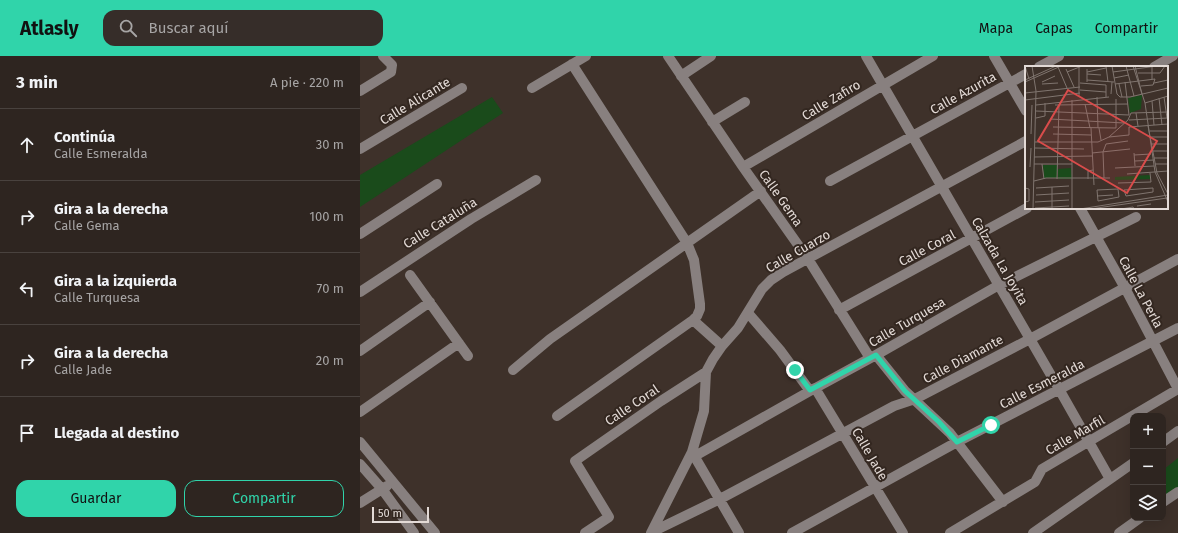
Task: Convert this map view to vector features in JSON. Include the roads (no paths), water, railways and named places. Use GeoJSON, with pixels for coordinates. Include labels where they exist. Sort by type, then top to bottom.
{"type":"FeatureCollection","features":[{"type":"Feature","properties":{"kind":"street"},"geometry":{"type":"LineString","coordinates":[[360,91],[391,72],[392,65],[383,56]]}},
{"type":"Feature","properties":{"kind":"street"},"geometry":{"type":"LineString","coordinates":[[532,88],[586,56]]}},
{"type":"Feature","properties":{"kind":"street","name":"Calle Gema"},"geometry":{"type":"LineString","coordinates":[[668,56],[743,167],[808,259],[839,310],[873,357],[905,391],[939,422],[957,442],[1003,502]]}},
{"type":"Feature","properties":{"kind":"street"},"geometry":{"type":"LineString","coordinates":[[681,76],[711,56]]}},
{"type":"Feature","properties":{"kind":"street","name":"Calzada La Joyita"},"geometry":{"type":"LineString","coordinates":[[866,56],[1110,479]]}},
{"type":"Feature","properties":{"kind":"street","name":"Calle Zafiro"},"geometry":{"type":"LineString","coordinates":[[743,167],[933,56]]}},
{"type":"Feature","properties":{"kind":"street"},"geometry":{"type":"LineString","coordinates":[[994,56],[1025,109]]}},
{"type":"Feature","properties":{"kind":"street"},"geometry":{"type":"LineString","coordinates":[[1041,66],[1059,56]]}},
{"type":"Feature","properties":{"kind":"street"},"geometry":{"type":"LineString","coordinates":[[1156,66],[1173,56]]}},
{"type":"Feature","properties":{"kind":"street"},"geometry":{"type":"LineString","coordinates":[[557,416],[693,320],[697,316],[700,309],[694,260],[687,243],[572,64]]}},
{"type":"Feature","properties":{"kind":"street","name":"Calle Azurita"},"geometry":{"type":"LineString","coordinates":[[830,181],[1025,75]]}},
{"type":"Feature","properties":{"kind":"street","name":"Calle Alicante"},"geometry":{"type":"LineString","coordinates":[[360,149],[462,88]]}},
{"type":"Feature","properties":{"kind":"street"},"geometry":{"type":"LineString","coordinates":[[712,122],[745,102]]}},
{"type":"Feature","properties":{"kind":"street","name":"Calle Cuarzo"},"geometry":{"type":"LineString","coordinates":[[651,532],[693,454],[704,412],[706,372],[722,346],[738,328],[762,289],[771,280],[783,272],[1025,142]]}},
{"type":"Feature","properties":{"kind":"street","name":"Calle Cataluña"},"geometry":{"type":"LineString","coordinates":[[360,292],[464,223],[536,180]]}},
{"type":"Feature","properties":{"kind":"street"},"geometry":{"type":"LineString","coordinates":[[360,234],[437,184]]}},
{"type":"Feature","properties":{"kind":"street"},"geometry":{"type":"LineString","coordinates":[[513,370],[550,339],[761,191]]}},
{"type":"Feature","properties":{"kind":"street","name":"Calle Coral"},"geometry":{"type":"LineString","coordinates":[[839,310],[1025,209]]}},
{"type":"Feature","properties":{"kind":"street","name":"Calle La Perla"},"geometry":{"type":"LineString","coordinates":[[1081,209],[1097,236],[1178,389]]}},
{"type":"Feature","properties":{"kind":"street","name":"Calle Turquesa"},"geometry":{"type":"LineString","coordinates":[[693,454],[873,357],[999,285],[1136,217]]}},
{"type":"Feature","properties":{"kind":"street","name":"Calle Diamante"},"geometry":{"type":"LineString","coordinates":[[651,532],[720,499],[894,406],[915,399],[1178,259]]}},
{"type":"Feature","properties":{"kind":"street"},"geometry":{"type":"LineString","coordinates":[[410,275],[468,356]]}},
{"type":"Feature","properties":{"kind":"street"},"geometry":{"type":"LineString","coordinates":[[360,351],[430,302]]}},
{"type":"Feature","properties":{"kind":"street","name":"Calle Jade"},"geometry":{"type":"LineString","coordinates":[[748,313],[812,389],[843,433],[903,533]]}},
{"type":"Feature","properties":{"kind":"street"},"geometry":{"type":"LineString","coordinates":[[693,320],[722,346]]}},
{"type":"Feature","properties":{"kind":"street","name":"Calle Esmeralda"},"geometry":{"type":"LineString","coordinates":[[792,533],[957,442],[1178,328]]}},
{"type":"Feature","properties":{"kind":"street"},"geometry":{"type":"LineString","coordinates":[[360,412],[459,343]]}},
{"type":"Feature","properties":{"kind":"street","name":"Calle Coral"},"geometry":{"type":"LineString","coordinates":[[585,533],[609,517],[575,461],[661,401],[706,372]]}},
{"type":"Feature","properties":{"kind":"street","name":"Calle Marfil"},"geometry":{"type":"LineString","coordinates":[[950,533],[1036,482],[1042,469],[1178,389]]}},
{"type":"Feature","properties":{"kind":"street"},"geometry":{"type":"LineString","coordinates":[[1166,440],[1178,431]]}},
{"type":"Feature","properties":{"kind":"street"},"geometry":{"type":"LineString","coordinates":[[360,442],[434,533]]}},
{"type":"Feature","properties":{"kind":"street"},"geometry":{"type":"LineString","coordinates":[[693,454],[739,533]]}},
{"type":"Feature","properties":{"kind":"street"},"geometry":{"type":"LineString","coordinates":[[360,464],[382,489],[414,533]]}},
{"type":"Feature","properties":{"kind":"street"},"geometry":{"type":"LineString","coordinates":[[1033,533],[1130,465]]}},
{"type":"Feature","properties":{"kind":"street"},"geometry":{"type":"LineString","coordinates":[[360,502],[394,482]]}},
{"type":"Feature","properties":{"kind":"street"},"geometry":{"type":"LineString","coordinates":[[1166,500],[1178,492]]}},
{"type":"Feature","properties":{"kind":"street"},"geometry":{"type":"LineString","coordinates":[[1119,533],[1136,521]]}}]}
